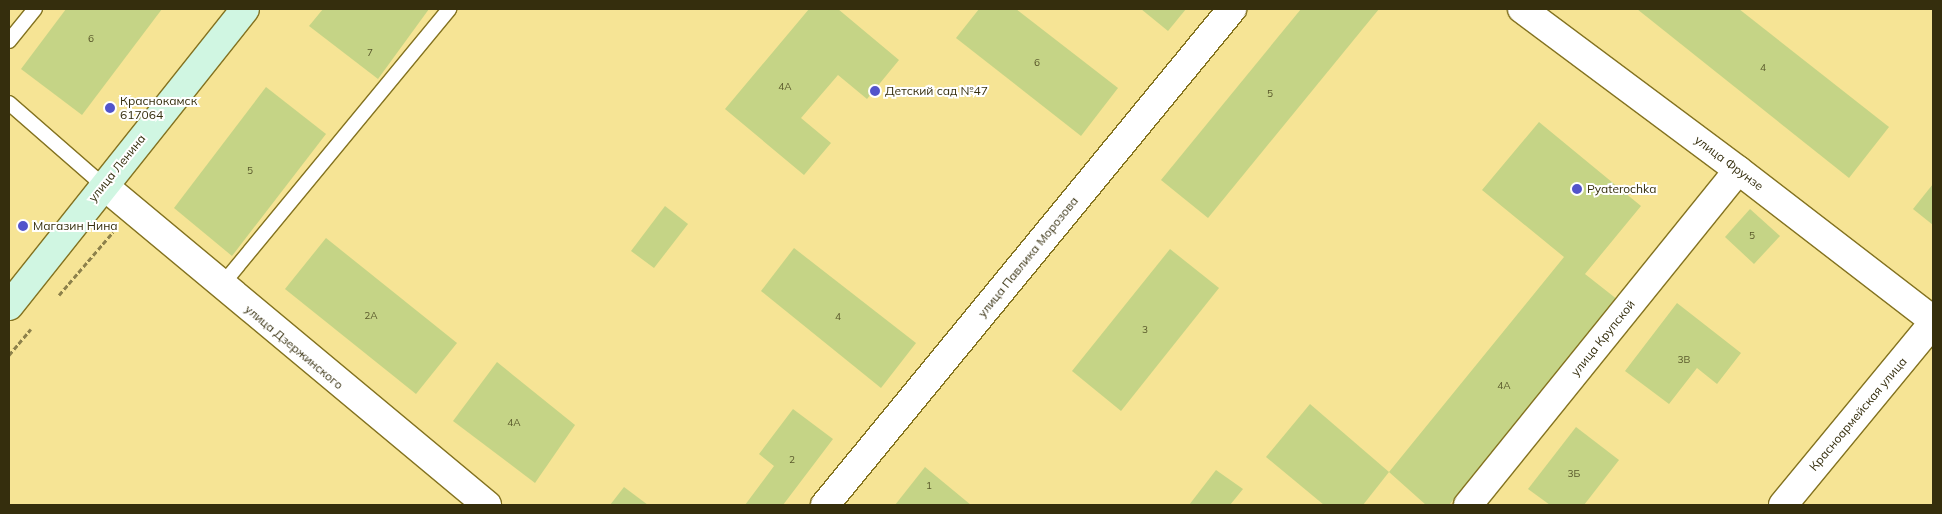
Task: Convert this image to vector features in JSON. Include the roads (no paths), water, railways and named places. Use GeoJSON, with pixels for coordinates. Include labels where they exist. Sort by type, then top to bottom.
{"type":"FeatureCollection","features":[{"type":"Feature","properties":{"kind":"street","name":"улица Ленина"},"geometry":{"type":"LineString","coordinates":[[9,306],[245,9]]}},
{"type":"Feature","properties":{"kind":"street","name":"улица Павлика Морозова"},"geometry":{"type":"LineString","coordinates":[[826,505],[1232,9]]}},
{"type":"Feature","properties":{"kind":"street","name":"улица Фрунзе"},"geometry":{"type":"LineString","coordinates":[[1526,10],[1738,170],[1933,322]]}},
{"type":"Feature","properties":{"kind":"street","name":"улица Крупской"},"geometry":{"type":"LineString","coordinates":[[1468,505],[1738,170]]}},
{"type":"Feature","properties":{"kind":"street","name":"улица Дзержинского"},"geometry":{"type":"LineString","coordinates":[[103,186],[221,286],[487,505]]}},
{"type":"Feature","properties":{"kind":"street","name":"Красноармейская улица"},"geometry":{"type":"LineString","coordinates":[[1783,505],[1933,322]]}},
{"type":"Feature","properties":{"kind":"lane"},"geometry":{"type":"LineString","coordinates":[[9,41],[35,9]]}},
{"type":"Feature","properties":{"kind":"lane"},"geometry":{"type":"LineString","coordinates":[[221,286],[449,9]]}},
{"type":"Feature","properties":{"kind":"lane"},"geometry":{"type":"LineString","coordinates":[[9,103],[103,186]]}},
{"type":"Feature","properties":{"kind":"place","name":"Детский сад №47"},"geometry":{"type":"Point","coordinates":[875,91]}},
{"type":"Feature","properties":{"kind":"place","name":"Краснокамск 617064"},"geometry":{"type":"Point","coordinates":[110,108]}},
{"type":"Feature","properties":{"kind":"place","name":"Pyaterochka"},"geometry":{"type":"Point","coordinates":[1577,189]}},
{"type":"Feature","properties":{"kind":"place","name":"Магазин Нина"},"geometry":{"type":"Point","coordinates":[23,226]}}]}
